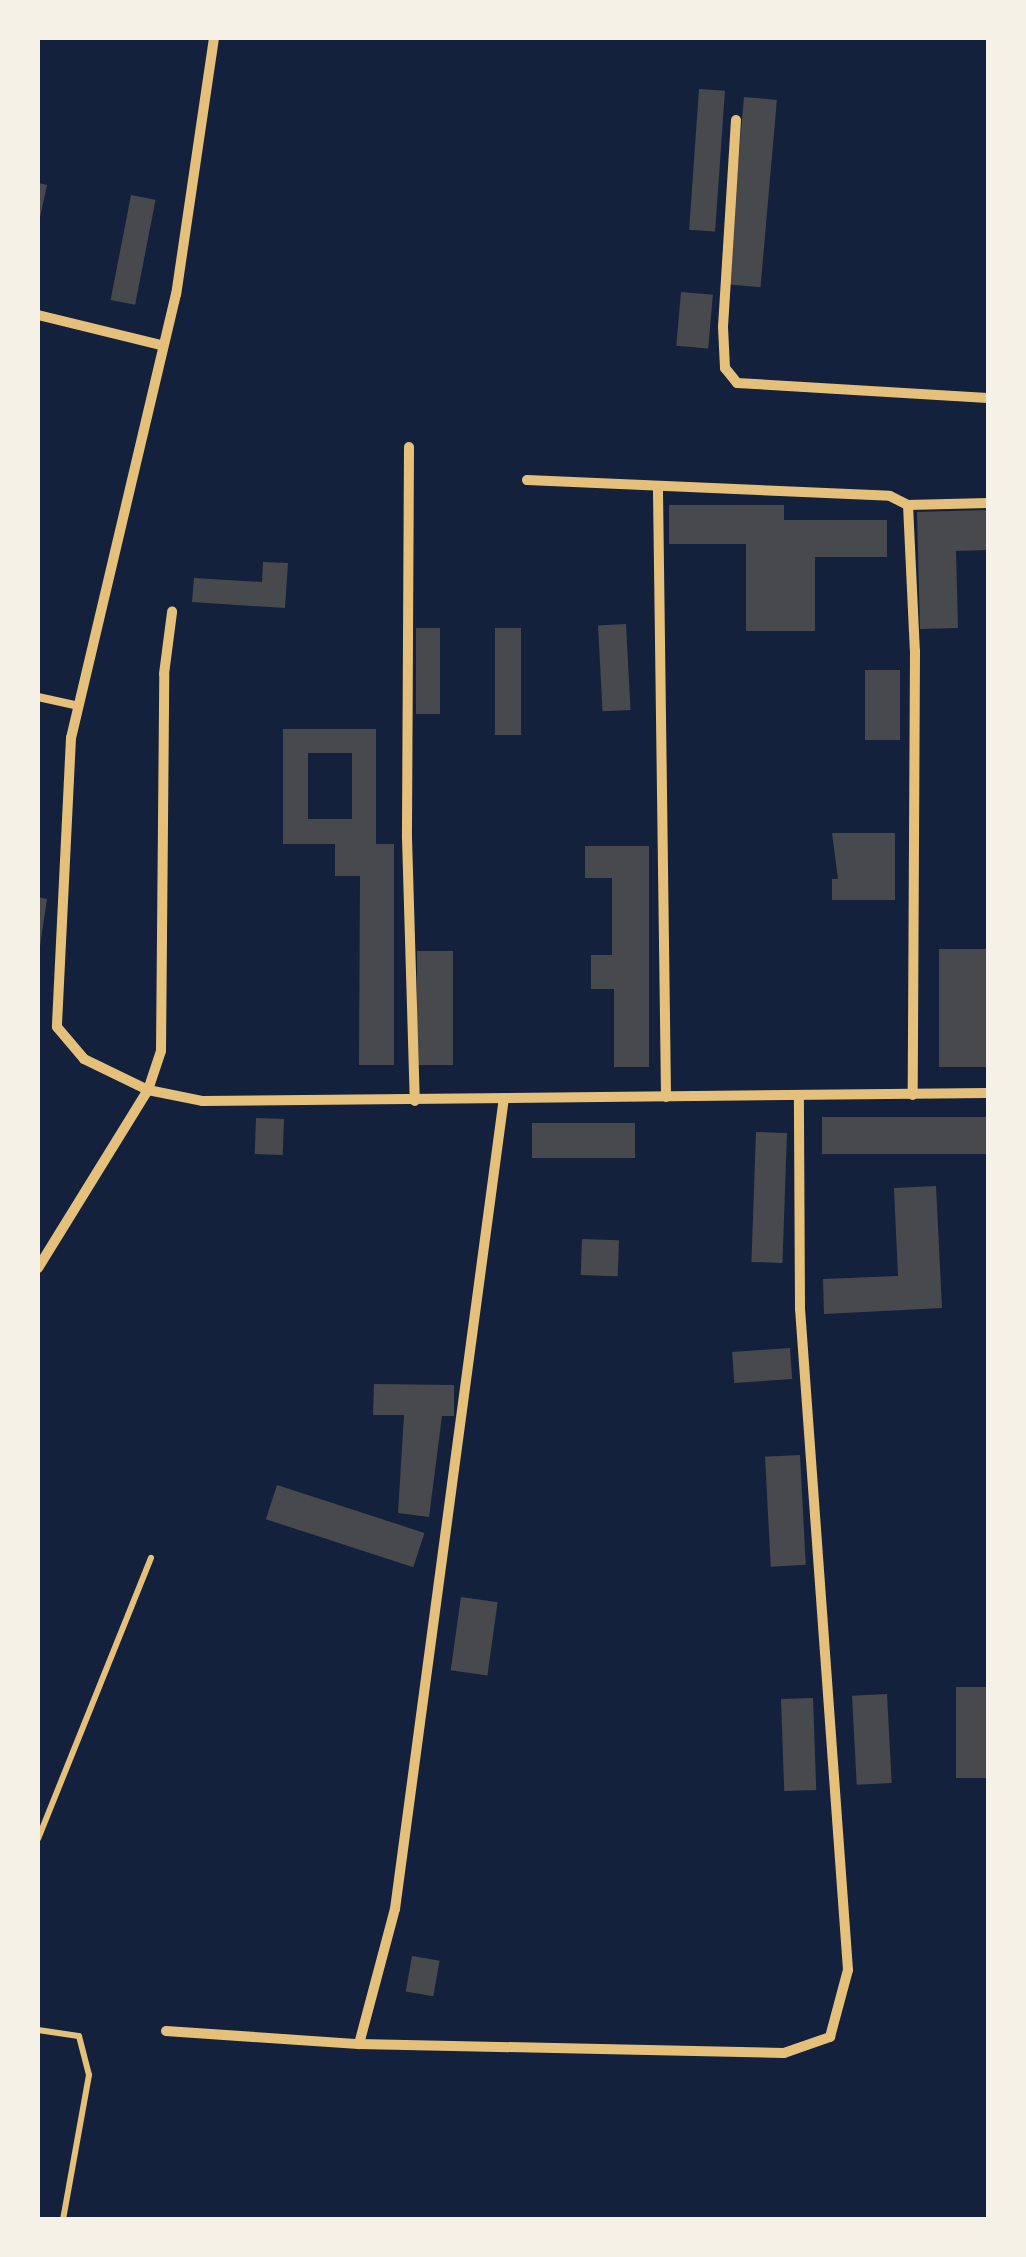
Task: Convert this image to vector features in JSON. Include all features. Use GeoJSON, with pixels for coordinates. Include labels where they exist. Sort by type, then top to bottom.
{"type":"FeatureCollection","features":[{"type":"Feature","properties":{"kind":"street"},"geometry":{"type":"LineString","coordinates":[[214,38],[176,294],[71,738],[57,1027],[84,1059],[148,1090],[202,1101],[799,1098],[988,1092]]}},
{"type":"Feature","properties":{"kind":"street"},"geometry":{"type":"LineString","coordinates":[[736,120],[723,328],[724,368],[737,384],[988,398]]}},
{"type":"Feature","properties":{"kind":"street"},"geometry":{"type":"LineString","coordinates":[[38,314],[161,345]]}},
{"type":"Feature","properties":{"kind":"street"},"geometry":{"type":"LineString","coordinates":[[409,446],[407,838],[415,1101]]}},
{"type":"Feature","properties":{"kind":"street"},"geometry":{"type":"LineString","coordinates":[[528,480],[658,491],[890,496],[908,505],[988,503]]}},
{"type":"Feature","properties":{"kind":"street"},"geometry":{"type":"LineString","coordinates":[[658,491],[666,1096]]}},
{"type":"Feature","properties":{"kind":"street"},"geometry":{"type":"LineString","coordinates":[[908,505],[915,670],[914,1095]]}},
{"type":"Feature","properties":{"kind":"street"},"geometry":{"type":"LineString","coordinates":[[38,1268],[148,1090],[162,1051],[164,674],[172,612]]}},
{"type":"Feature","properties":{"kind":"street"},"geometry":{"type":"LineString","coordinates":[[359,2044],[394,1910],[504,1098]]}},
{"type":"Feature","properties":{"kind":"street"},"geometry":{"type":"LineString","coordinates":[[166,2032],[359,2044],[784,2053],[830,2038],[848,1970],[800,1309],[799,1098]]}},
{"type":"Feature","properties":{"kind":"lane"},"geometry":{"type":"LineString","coordinates":[[38,697],[78,706]]}},
{"type":"Feature","properties":{"kind":"path"},"geometry":{"type":"LineString","coordinates":[[38,1839],[152,1558]]}},
{"type":"Feature","properties":{"kind":"path"},"geometry":{"type":"LineString","coordinates":[[38,2030],[79,2036],[89,2075],[64,2220]]}},
{"type":"Feature","properties":{"kind":"building"},"geometry":{"type":"Polygon","coordinates":[[[699,89],[725,91],[715,231],[689,230],[699,89]]]}},
{"type":"Feature","properties":{"kind":"building"},"geometry":{"type":"Polygon","coordinates":[[[744,97],[777,100],[760,287],[728,284],[744,97]]]}},
{"type":"Feature","properties":{"kind":"building"},"geometry":{"type":"Polygon","coordinates":[[[38,183],[47,185],[39,222],[38,222],[38,183]]]}},
{"type":"Feature","properties":{"kind":"building"},"geometry":{"type":"Polygon","coordinates":[[[131,195],[156,200],[135,305],[111,300],[131,195]]]}},
{"type":"Feature","properties":{"kind":"building"},"geometry":{"type":"Polygon","coordinates":[[[681,292],[713,295],[708,349],[676,346],[681,292]]]}},
{"type":"Feature","properties":{"kind":"building"},"geometry":{"type":"Polygon","coordinates":[[[669,505],[784,505],[784,520],[887,520],[887,557],[815,557],[815,631],[746,631],[746,544],[669,544],[669,505]]]}},
{"type":"Feature","properties":{"kind":"building"},"geometry":{"type":"Polygon","coordinates":[[[988,510],[988,550],[956,551],[958,628],[920,629],[917,512],[988,510]]]}},
{"type":"Feature","properties":{"kind":"building"},"geometry":{"type":"Polygon","coordinates":[[[263,562],[288,563],[285,608],[192,602],[194,578],[262,582],[263,562]]]}},
{"type":"Feature","properties":{"kind":"building"},"geometry":{"type":"Polygon","coordinates":[[[626,624],[631,710],[603,711],[598,625],[626,624]]]}},
{"type":"Feature","properties":{"kind":"building"},"geometry":{"type":"Polygon","coordinates":[[[416,628],[440,628],[440,714],[416,714],[416,628]]]}},
{"type":"Feature","properties":{"kind":"building"},"geometry":{"type":"Polygon","coordinates":[[[495,628],[521,628],[521,735],[495,735],[495,628]]]}},
{"type":"Feature","properties":{"kind":"building"},"geometry":{"type":"Polygon","coordinates":[[[865,670],[900,670],[900,740],[865,740],[865,670]]]}},
{"type":"Feature","properties":{"kind":"building"},"geometry":{"type":"Polygon","coordinates":[[[283,729],[376,729],[376,844],[394,844],[394,1065],[359,1065],[360,876],[335,876],[335,844],[283,844],[283,729]],[[308,753],[308,819],[352,819],[352,753],[308,753]]]}},
{"type":"Feature","properties":{"kind":"building"},"geometry":{"type":"Polygon","coordinates":[[[832,833],[895,833],[895,900],[832,900],[832,879],[838,879],[832,833]]]}},
{"type":"Feature","properties":{"kind":"building"},"geometry":{"type":"Polygon","coordinates":[[[585,846],[649,846],[649,1067],[614,1067],[614,989],[591,989],[591,955],[612,955],[612,878],[585,878],[585,846]]]}},
{"type":"Feature","properties":{"kind":"building"},"geometry":{"type":"Polygon","coordinates":[[[38,897],[47,899],[40,946],[38,945],[38,897]]]}},
{"type":"Feature","properties":{"kind":"building"},"geometry":{"type":"Polygon","coordinates":[[[939,949],[988,949],[988,1067],[939,1067],[939,949]]]}},
{"type":"Feature","properties":{"kind":"building"},"geometry":{"type":"Polygon","coordinates":[[[417,951],[453,951],[453,1065],[417,1065],[417,951]]]}},
{"type":"Feature","properties":{"kind":"building"},"geometry":{"type":"Polygon","coordinates":[[[822,1117],[988,1117],[988,1154],[822,1154],[822,1117]]]}},
{"type":"Feature","properties":{"kind":"building"},"geometry":{"type":"Polygon","coordinates":[[[256,1118],[284,1119],[283,1155],[255,1154],[256,1118]]]}},
{"type":"Feature","properties":{"kind":"building"},"geometry":{"type":"Polygon","coordinates":[[[532,1123],[635,1123],[635,1158],[532,1158],[532,1123]]]}},
{"type":"Feature","properties":{"kind":"building"},"geometry":{"type":"Polygon","coordinates":[[[756,1132],[787,1133],[782,1263],[751,1262],[756,1132]]]}},
{"type":"Feature","properties":{"kind":"building"},"geometry":{"type":"Polygon","coordinates":[[[936,1186],[942,1308],[824,1314],[823,1279],[898,1276],[894,1188],[936,1186]]]}},
{"type":"Feature","properties":{"kind":"building"},"geometry":{"type":"Polygon","coordinates":[[[582,1239],[619,1240],[618,1276],[581,1275],[582,1239]]]}},
{"type":"Feature","properties":{"kind":"building"},"geometry":{"type":"Polygon","coordinates":[[[790,1348],[792,1379],[734,1383],[732,1352],[790,1348]]]}},
{"type":"Feature","properties":{"kind":"building"},"geometry":{"type":"Polygon","coordinates":[[[374,1384],[454,1385],[454,1416],[442,1416],[429,1517],[398,1513],[404,1415],[373,1415],[374,1384]]]}},
{"type":"Feature","properties":{"kind":"building"},"geometry":{"type":"Polygon","coordinates":[[[800,1455],[806,1565],[771,1567],[765,1457],[800,1455]]]}},
{"type":"Feature","properties":{"kind":"building"},"geometry":{"type":"Polygon","coordinates":[[[277,1485],[424,1533],[413,1567],[266,1519],[277,1485]]]}},
{"type":"Feature","properties":{"kind":"building"},"geometry":{"type":"Polygon","coordinates":[[[461,1597],[498,1602],[487,1675],[451,1670],[461,1597]]]}},
{"type":"Feature","properties":{"kind":"building"},"geometry":{"type":"Polygon","coordinates":[[[956,1687],[988,1687],[988,1778],[956,1778],[956,1687]]]}},
{"type":"Feature","properties":{"kind":"building"},"geometry":{"type":"Polygon","coordinates":[[[887,1694],[892,1783],[857,1785],[852,1696],[887,1694]]]}},
{"type":"Feature","properties":{"kind":"building"},"geometry":{"type":"Polygon","coordinates":[[[813,1698],[816,1790],[784,1791],[781,1699],[813,1698]]]}},
{"type":"Feature","properties":{"kind":"building"},"geometry":{"type":"Polygon","coordinates":[[[412,1956],[440,1961],[433,1996],[406,1991],[412,1956]]]}}]}
